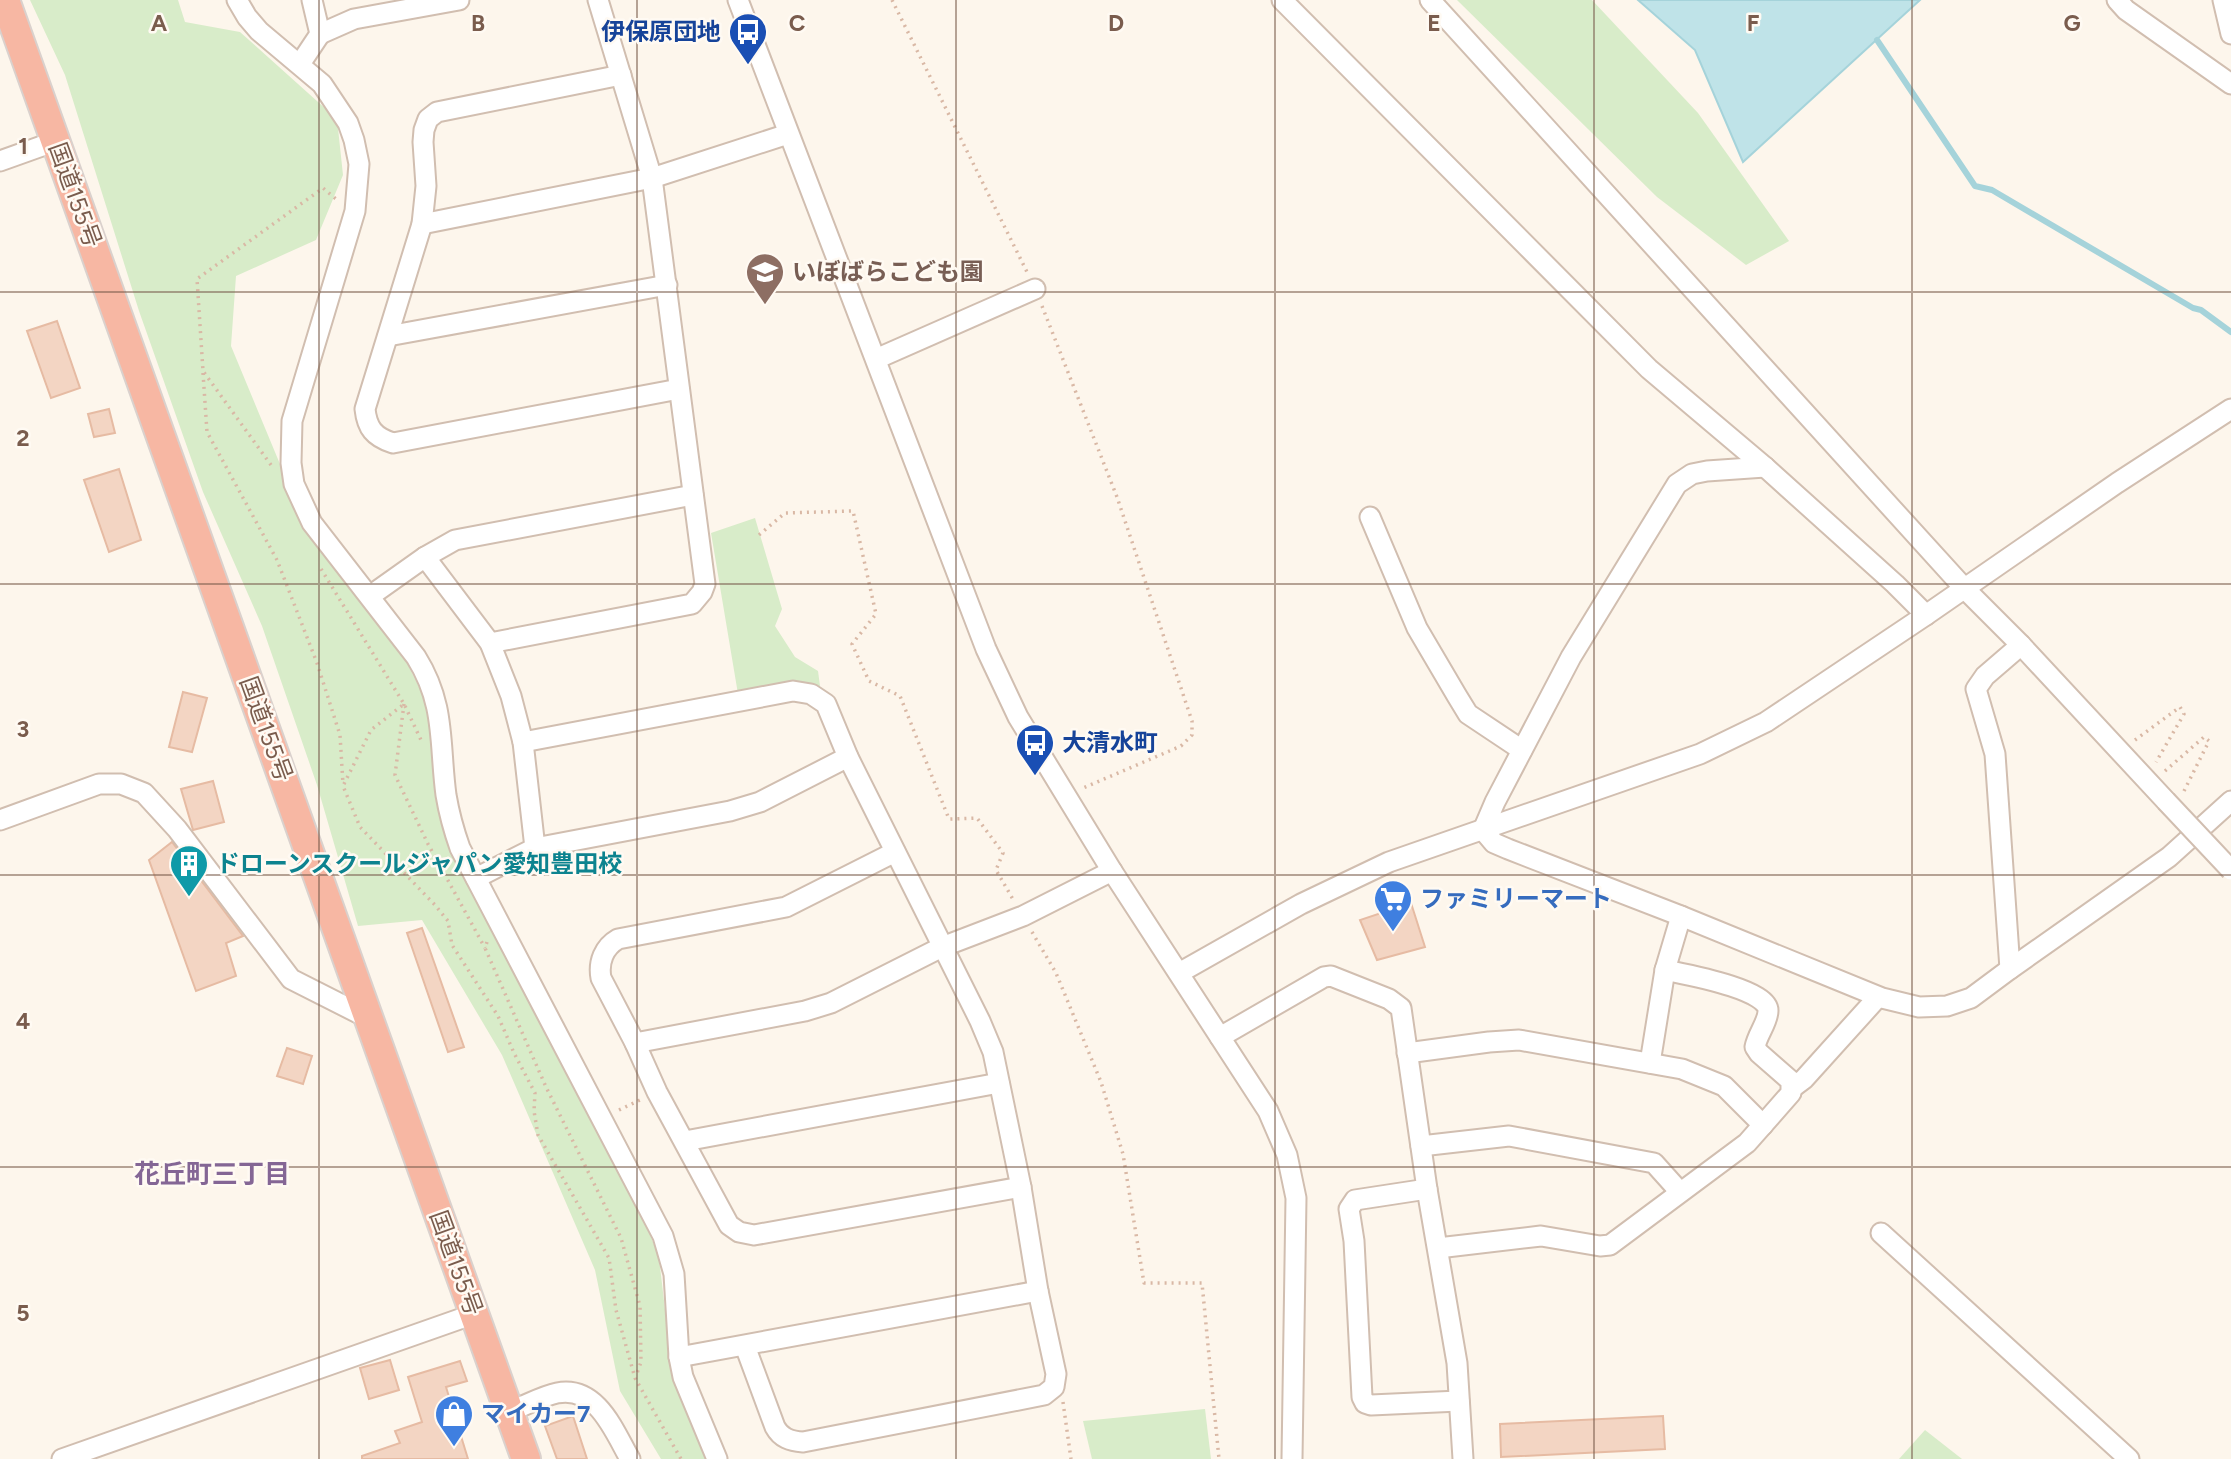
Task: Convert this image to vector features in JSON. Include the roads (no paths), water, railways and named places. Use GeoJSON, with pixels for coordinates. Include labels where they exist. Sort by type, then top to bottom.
{"type":"FeatureCollection","features":[{"type":"Feature","properties":{"kind":"highway","name":"国道155号"},"geometry":{"type":"LineString","coordinates":[[5,0],[526,1459]]}},
{"type":"Feature","properties":{"kind":"street"},"geometry":{"type":"LineString","coordinates":[[237,0],[259,31],[323,84],[348,124],[359,164],[358,194],[351,227],[292,421],[291,463],[294,484],[312,523],[416,657],[427,678],[440,719],[446,796],[460,848],[663,1236],[674,1274],[679,1357],[690,1397],[717,1459]]}},
{"type":"Feature","properties":{"kind":"street"},"geometry":{"type":"LineString","coordinates":[[312,0],[320,34]]}},
{"type":"Feature","properties":{"kind":"street"},"geometry":{"type":"LineString","coordinates":[[300,64],[320,34],[354,19],[459,0]]}},
{"type":"Feature","properties":{"kind":"street"},"geometry":{"type":"LineString","coordinates":[[490,643],[692,604],[705,584],[652,178],[598,0]]}},
{"type":"Feature","properties":{"kind":"street"},"geometry":{"type":"LineString","coordinates":[[738,0],[986,649],[1017,717],[1112,871],[1268,1111],[1287,1155],[1296,1198],[1292,1459]]}},
{"type":"Feature","properties":{"kind":"street"},"geometry":{"type":"LineString","coordinates":[[1282,0],[1649,369],[1765,467],[1926,615]]}},
{"type":"Feature","properties":{"kind":"street"},"geometry":{"type":"LineString","coordinates":[[1430,0],[1965,589],[2174,798],[2231,870]]}},
{"type":"Feature","properties":{"kind":"street"},"geometry":{"type":"LineString","coordinates":[[2117,0],[2126,10],[2231,83]]}},
{"type":"Feature","properties":{"kind":"street"},"geometry":{"type":"LineString","coordinates":[[2223,0],[2231,34]]}},
{"type":"Feature","properties":{"kind":"street"},"geometry":{"type":"LineString","coordinates":[[621,75],[437,112],[429,119],[423,142],[426,186],[422,224],[365,409],[370,429],[380,439],[393,443],[679,389]]}},
{"type":"Feature","properties":{"kind":"street"},"geometry":{"type":"LineString","coordinates":[[422,224],[652,178],[788,134]]}},
{"type":"Feature","properties":{"kind":"street"},"geometry":{"type":"LineString","coordinates":[[0,161],[56,141]]}},
{"type":"Feature","properties":{"kind":"street"},"geometry":{"type":"LineString","coordinates":[[388,336],[667,285]]}},
{"type":"Feature","properties":{"kind":"street"},"geometry":{"type":"LineString","coordinates":[[876,359],[1035,289]]}},
{"type":"Feature","properties":{"kind":"street"},"geometry":{"type":"LineString","coordinates":[[1179,973],[1301,904],[1389,862],[1700,754],[1766,722],[2117,483],[2231,409]]}},
{"type":"Feature","properties":{"kind":"street"},"geometry":{"type":"LineString","coordinates":[[1483,830],[1495,802],[1572,657],[1677,484],[1692,474],[1707,471],[1765,467]]}},
{"type":"Feature","properties":{"kind":"street"},"geometry":{"type":"LineString","coordinates":[[370,596],[425,556],[455,541],[693,495]]}},
{"type":"Feature","properties":{"kind":"street"},"geometry":{"type":"LineString","coordinates":[[1370,517],[1417,628],[1468,714],[1522,750]]}},
{"type":"Feature","properties":{"kind":"street"},"geometry":{"type":"LineString","coordinates":[[425,556],[490,643],[511,696],[523,742],[535,848]]}},
{"type":"Feature","properties":{"kind":"street"},"geometry":{"type":"LineString","coordinates":[[2010,969],[1995,754],[1976,690],[1985,676],[2021,645]]}},
{"type":"Feature","properties":{"kind":"street"},"geometry":{"type":"LineString","coordinates":[[523,742],[793,691],[811,694],[827,704],[848,757],[993,1052],[1056,1374],[1054,1387],[1044,1395],[803,1442],[794,1441],[779,1434],[775,1427],[746,1346]]}},
{"type":"Feature","properties":{"kind":"street"},"geometry":{"type":"LineString","coordinates":[[476,878],[535,848],[760,802],[848,757]]}},
{"type":"Feature","properties":{"kind":"street"},"geometry":{"type":"LineString","coordinates":[[0,820],[99,784],[121,784],[144,793],[177,829],[291,979],[370,1019]]}},
{"type":"Feature","properties":{"kind":"street"},"geometry":{"type":"LineString","coordinates":[[1483,830],[1494,843],[1508,849],[1878,997],[1919,1007],[1947,1006],[1971,998],[2169,857],[2231,801]]}},
{"type":"Feature","properties":{"kind":"street"},"geometry":{"type":"LineString","coordinates":[[895,852],[786,906],[618,939],[610,944],[601,963],[601,978],[657,1092],[729,1225],[739,1232],[748,1235],[1021,1187]]}},
{"type":"Feature","properties":{"kind":"street"},"geometry":{"type":"LineString","coordinates":[[635,1043],[805,1012],[831,1003],[942,947],[1023,916],[1112,871]]}},
{"type":"Feature","properties":{"kind":"street"},"geometry":{"type":"LineString","coordinates":[[1650,1063],[1665,970],[1681,916]]}},
{"type":"Feature","properties":{"kind":"street"},"geometry":{"type":"LineString","coordinates":[[1438,1248],[1541,1236],[1600,1246],[1610,1245],[1747,1143],[1791,1093],[1791,1081],[1755,1047],[1769,1012],[1767,1004],[1760,997],[1712,980],[1665,970]]}},
{"type":"Feature","properties":{"kind":"street"},"geometry":{"type":"LineString","coordinates":[[1220,1037],[1324,977],[1331,976],[1395,1002],[1401,1008],[1427,1189],[1457,1363],[1463,1459]]}},
{"type":"Feature","properties":{"kind":"street"},"geometry":{"type":"LineString","coordinates":[[1792,1088],[1804,1079],[1878,997]]}},
{"type":"Feature","properties":{"kind":"street"},"geometry":{"type":"LineString","coordinates":[[1407,1053],[1489,1042],[1518,1041],[1682,1069],[1724,1086],[1763,1125]]}},
{"type":"Feature","properties":{"kind":"street"},"geometry":{"type":"LineString","coordinates":[[685,1141],[999,1083]]}},
{"type":"Feature","properties":{"kind":"street"},"geometry":{"type":"LineString","coordinates":[[1421,1146],[1509,1136],[1654,1163],[1660,1166],[1680,1192]]}},
{"type":"Feature","properties":{"kind":"street"},"geometry":{"type":"LineString","coordinates":[[1427,1189],[1355,1199],[1349,1209],[1354,1241],[1362,1397],[1365,1403],[1371,1405],[1459,1401]]}},
{"type":"Feature","properties":{"kind":"street"},"geometry":{"type":"LineString","coordinates":[[1881,1233],[2129,1459]]}},
{"type":"Feature","properties":{"kind":"street"},"geometry":{"type":"LineString","coordinates":[[679,1357],[1038,1291]]}},
{"type":"Feature","properties":{"kind":"street"},"geometry":{"type":"LineString","coordinates":[[62,1459],[474,1314]]}},
{"type":"Feature","properties":{"kind":"street"},"geometry":{"type":"LineString","coordinates":[[510,1412],[556,1393],[575,1392],[599,1406],[630,1459]]}},
{"type":"Feature","properties":{"kind":"water"},"geometry":{"type":"Polygon","coordinates":[[[1638,0],[1920,0],[1743,162],[1695,50],[1638,0]]]}},
{"type":"Feature","properties":{"kind":"waterway"},"geometry":{"type":"LineString","coordinates":[[1877,40],[1975,186],[1992,190],[2193,308],[2201,310],[2231,332]]}},
{"type":"Feature","properties":{"kind":"place","name":"伊保原団地"},"geometry":{"type":"Point","coordinates":[748,66]}},
{"type":"Feature","properties":{"kind":"place","name":"いぼばらこども園"},"geometry":{"type":"Point","coordinates":[765,306]}},
{"type":"Feature","properties":{"kind":"place","name":"大清水町"},"geometry":{"type":"Point","coordinates":[1035,777]}},
{"type":"Feature","properties":{"kind":"place","name":"ドローンスクールジャパン愛知豊田校"},"geometry":{"type":"Point","coordinates":[189,898]}},
{"type":"Feature","properties":{"kind":"place","name":"ファミリーマート"},"geometry":{"type":"Point","coordinates":[1393,933]}},
{"type":"Feature","properties":{"kind":"place","name":"マイカー7"},"geometry":{"type":"Point","coordinates":[454,1448]}},
{"type":"Feature","properties":{"kind":"district","name":"花丘町三丁目"},"geometry":{"type":"Point","coordinates":[212,1174]}}]}
